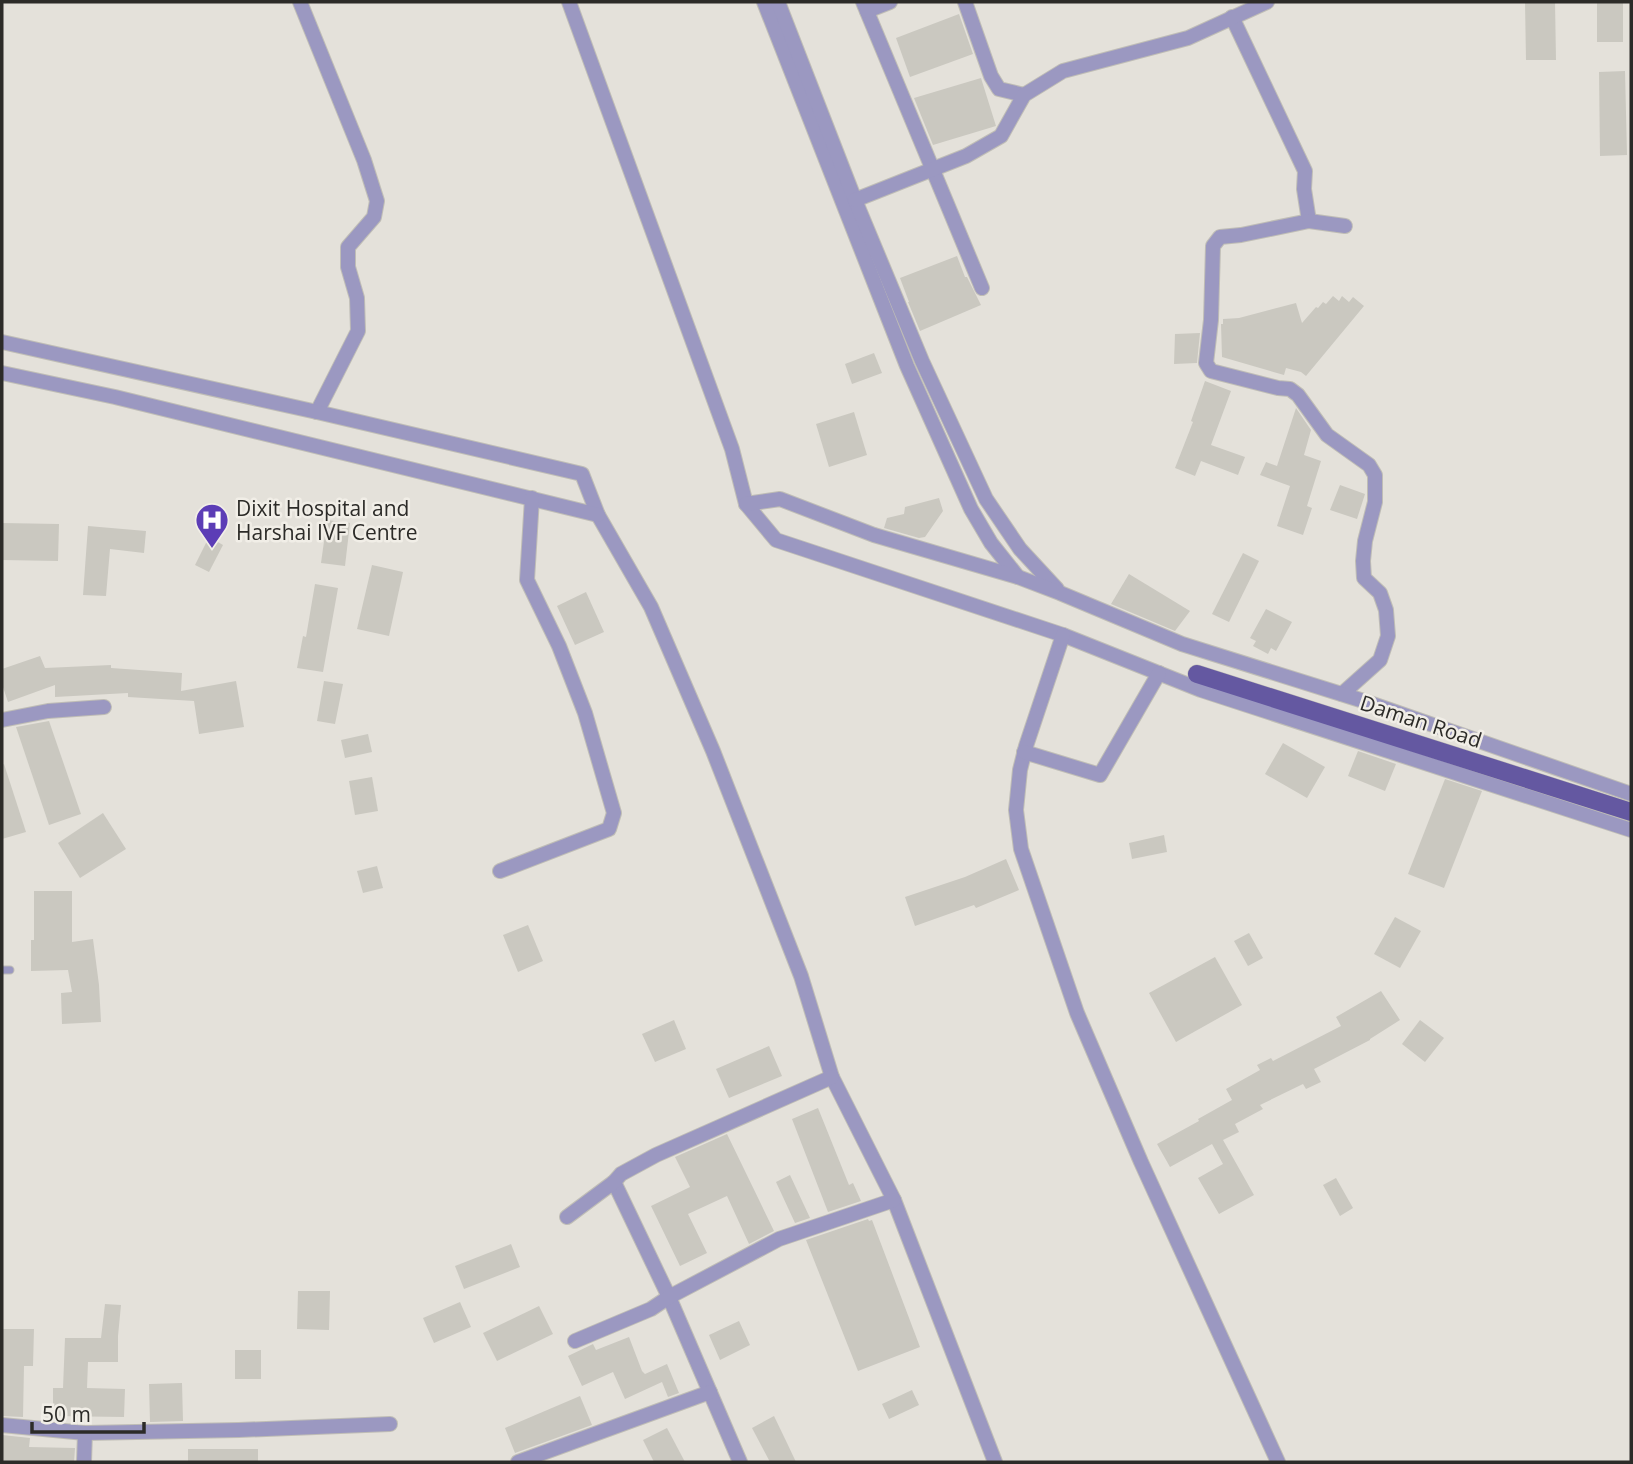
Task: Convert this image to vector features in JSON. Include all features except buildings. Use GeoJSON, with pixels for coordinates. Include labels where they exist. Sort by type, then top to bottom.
{"type":"FeatureCollection","features":[{"type":"Feature","properties":{"kind":"main road","name":"Daman Road"},"geometry":{"type":"LineString","coordinates":[[1197,674],[1631,812]]}},
{"type":"Feature","properties":{"kind":"street"},"geometry":{"type":"LineString","coordinates":[[300,2],[364,160],[377,201],[374,217],[348,247],[348,267],[357,298],[358,331],[317,412]]}},
{"type":"Feature","properties":{"kind":"street"},"geometry":{"type":"LineString","coordinates":[[569,2],[732,449],[746,504],[776,540],[1063,635],[1201,690],[1631,830]]}},
{"type":"Feature","properties":{"kind":"street"},"geometry":{"type":"LineString","coordinates":[[890,2],[865,6],[982,288]]}},
{"type":"Feature","properties":{"kind":"street"},"geometry":{"type":"LineString","coordinates":[[965,2],[991,76],[999,89],[1024,95]]}},
{"type":"Feature","properties":{"kind":"street"},"geometry":{"type":"LineString","coordinates":[[855,200],[966,156],[1001,136],[1024,95],[1063,71],[1188,38],[1267,2]]}},
{"type":"Feature","properties":{"kind":"street"},"geometry":{"type":"LineString","coordinates":[[773,7],[906,366],[971,509],[991,543],[1018,578]]}},
{"type":"Feature","properties":{"kind":"street"},"geometry":{"type":"LineString","coordinates":[[773,7],[922,361],[986,499],[1020,549],[1060,593]]}},
{"type":"Feature","properties":{"kind":"street"},"geometry":{"type":"LineString","coordinates":[[1233,17],[1305,171],[1304,188],[1309,221]]}},
{"type":"Feature","properties":{"kind":"street"},"geometry":{"type":"LineString","coordinates":[[1342,694],[1380,660],[1388,636],[1386,610],[1380,593],[1364,578],[1365,541],[1376,502],[1375,475],[1369,465],[1326,435],[1298,395],[1290,389],[1211,371],[1206,363],[1211,320],[1213,246],[1220,237],[1309,221],[1345,226]]}},
{"type":"Feature","properties":{"kind":"street"},"geometry":{"type":"LineString","coordinates":[[2,342],[582,474],[598,515],[651,607],[713,751],[801,976],[832,1077],[894,1200],[995,1462]]}},
{"type":"Feature","properties":{"kind":"street"},"geometry":{"type":"LineString","coordinates":[[2,373],[115,397],[598,515]]}},
{"type":"Feature","properties":{"kind":"street"},"geometry":{"type":"LineString","coordinates":[[500,871],[609,829],[614,813],[585,713],[559,646],[527,580],[532,498]]}},
{"type":"Feature","properties":{"kind":"street"},"geometry":{"type":"LineString","coordinates":[[746,504],[780,499],[874,534],[1060,593],[1182,643],[1342,694],[1631,794]]}},
{"type":"Feature","properties":{"kind":"street"},"geometry":{"type":"LineString","coordinates":[[1063,635],[1024,752],[1016,810],[1021,849],[1077,1013],[1141,1162],[1278,1462]]}},
{"type":"Feature","properties":{"kind":"street"},"geometry":{"type":"LineString","coordinates":[[1024,752],[1101,775],[1159,673]]}},
{"type":"Feature","properties":{"kind":"street"},"geometry":{"type":"LineString","coordinates":[[2,720],[48,712],[104,707]]}},
{"type":"Feature","properties":{"kind":"street"},"geometry":{"type":"LineString","coordinates":[[567,1217],[621,1174],[656,1155],[832,1077]]}},
{"type":"Feature","properties":{"kind":"street"},"geometry":{"type":"LineString","coordinates":[[614,1182],[669,1297],[740,1462]]}},
{"type":"Feature","properties":{"kind":"street"},"geometry":{"type":"LineString","coordinates":[[575,1341],[651,1309],[779,1239],[894,1200]]}},
{"type":"Feature","properties":{"kind":"street"},"geometry":{"type":"LineString","coordinates":[[518,1462],[710,1392]]}},
{"type":"Feature","properties":{"kind":"street"},"geometry":{"type":"LineString","coordinates":[[2,1425],[85,1433],[390,1424]]}},
{"type":"Feature","properties":{"kind":"street"},"geometry":{"type":"LineString","coordinates":[[84,1462],[85,1433]]}},
{"type":"Feature","properties":{"kind":"place","name":"Dixit Hospital and Harshai IVF Centre"},"geometry":{"type":"Point","coordinates":[212,550]}}]}
